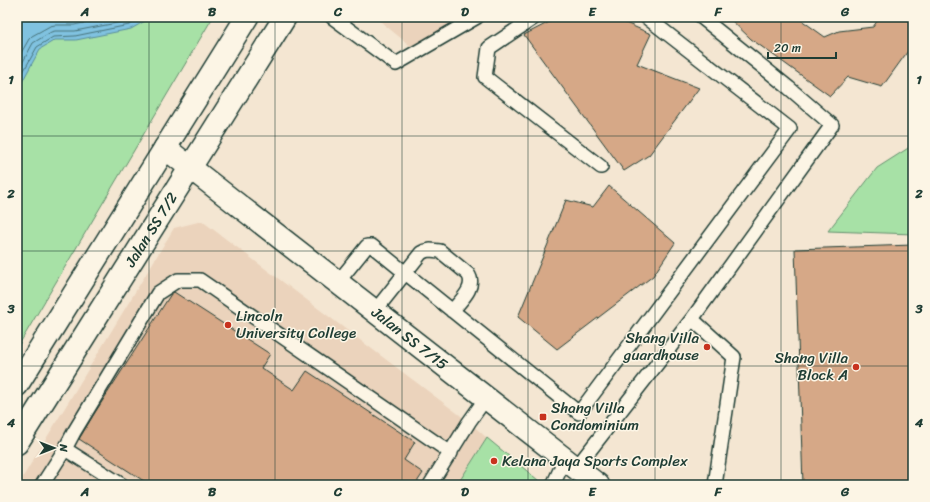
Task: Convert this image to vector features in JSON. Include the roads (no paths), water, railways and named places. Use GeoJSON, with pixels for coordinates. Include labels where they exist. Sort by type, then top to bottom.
{"type":"FeatureCollection","features":[{"type":"Feature","properties":{"kind":"street"},"geometry":{"type":"LineString","coordinates":[[17,385],[246,17]]}},
{"type":"Feature","properties":{"kind":"street","name":"Jalan SS 7/2"},"geometry":{"type":"LineString","coordinates":[[17,443],[285,17]]}},
{"type":"Feature","properties":{"kind":"street","name":"Jalan SS 7/15"},"geometry":{"type":"LineString","coordinates":[[165,148],[598,485]]}},
{"type":"Feature","properties":{"kind":"lane"},"geometry":{"type":"LineString","coordinates":[[332,17],[346,21],[396,64],[477,17]]}},
{"type":"Feature","properties":{"kind":"lane"},"geometry":{"type":"LineString","coordinates":[[535,17],[488,48],[485,77],[601,167]]}},
{"type":"Feature","properties":{"kind":"lane"},"geometry":{"type":"LineString","coordinates":[[338,282],[367,246],[372,246],[579,413],[790,130],[646,17]]}},
{"type":"Feature","properties":{"kind":"lane"},"geometry":{"type":"LineString","coordinates":[[553,485],[692,319],[832,125],[701,17]]}},
{"type":"Feature","properties":{"kind":"lane"},"geometry":{"type":"LineString","coordinates":[[375,311],[421,254],[430,250],[440,251],[471,278],[468,291],[452,311]]}},
{"type":"Feature","properties":{"kind":"lane"},"geometry":{"type":"LineString","coordinates":[[42,485],[158,293],[178,280],[200,280],[451,453]]}},
{"type":"Feature","properties":{"kind":"lane"},"geometry":{"type":"LineString","coordinates":[[692,319],[734,357],[715,485]]}},
{"type":"Feature","properties":{"kind":"lane"},"geometry":{"type":"LineString","coordinates":[[430,485],[469,422],[486,398]]}},
{"type":"Feature","properties":{"kind":"lane"},"geometry":{"type":"LineString","coordinates":[[65,449],[122,485]]}},
{"type":"Feature","properties":{"kind":"water"},"geometry":{"type":"Polygon","coordinates":[[[17,17],[152,17],[131,29],[76,40],[55,40],[40,49],[17,91],[17,17]]]}},
{"type":"Feature","properties":{"kind":"place","name":"Lincoln University College"},"geometry":{"type":"Point","coordinates":[228,325]}},
{"type":"Feature","properties":{"kind":"place","name":"Shang Villa guardhouse"},"geometry":{"type":"Point","coordinates":[707,347]}},
{"type":"Feature","properties":{"kind":"place","name":"Shang Villa Block A"},"geometry":{"type":"Point","coordinates":[856,367]}},
{"type":"Feature","properties":{"kind":"place","name":"Shang Villa Condominium"},"geometry":{"type":"Point","coordinates":[543,417]}},
{"type":"Feature","properties":{"kind":"place","name":"Kelana Jaya Sports Complex"},"geometry":{"type":"Point","coordinates":[494,461]}}]}
